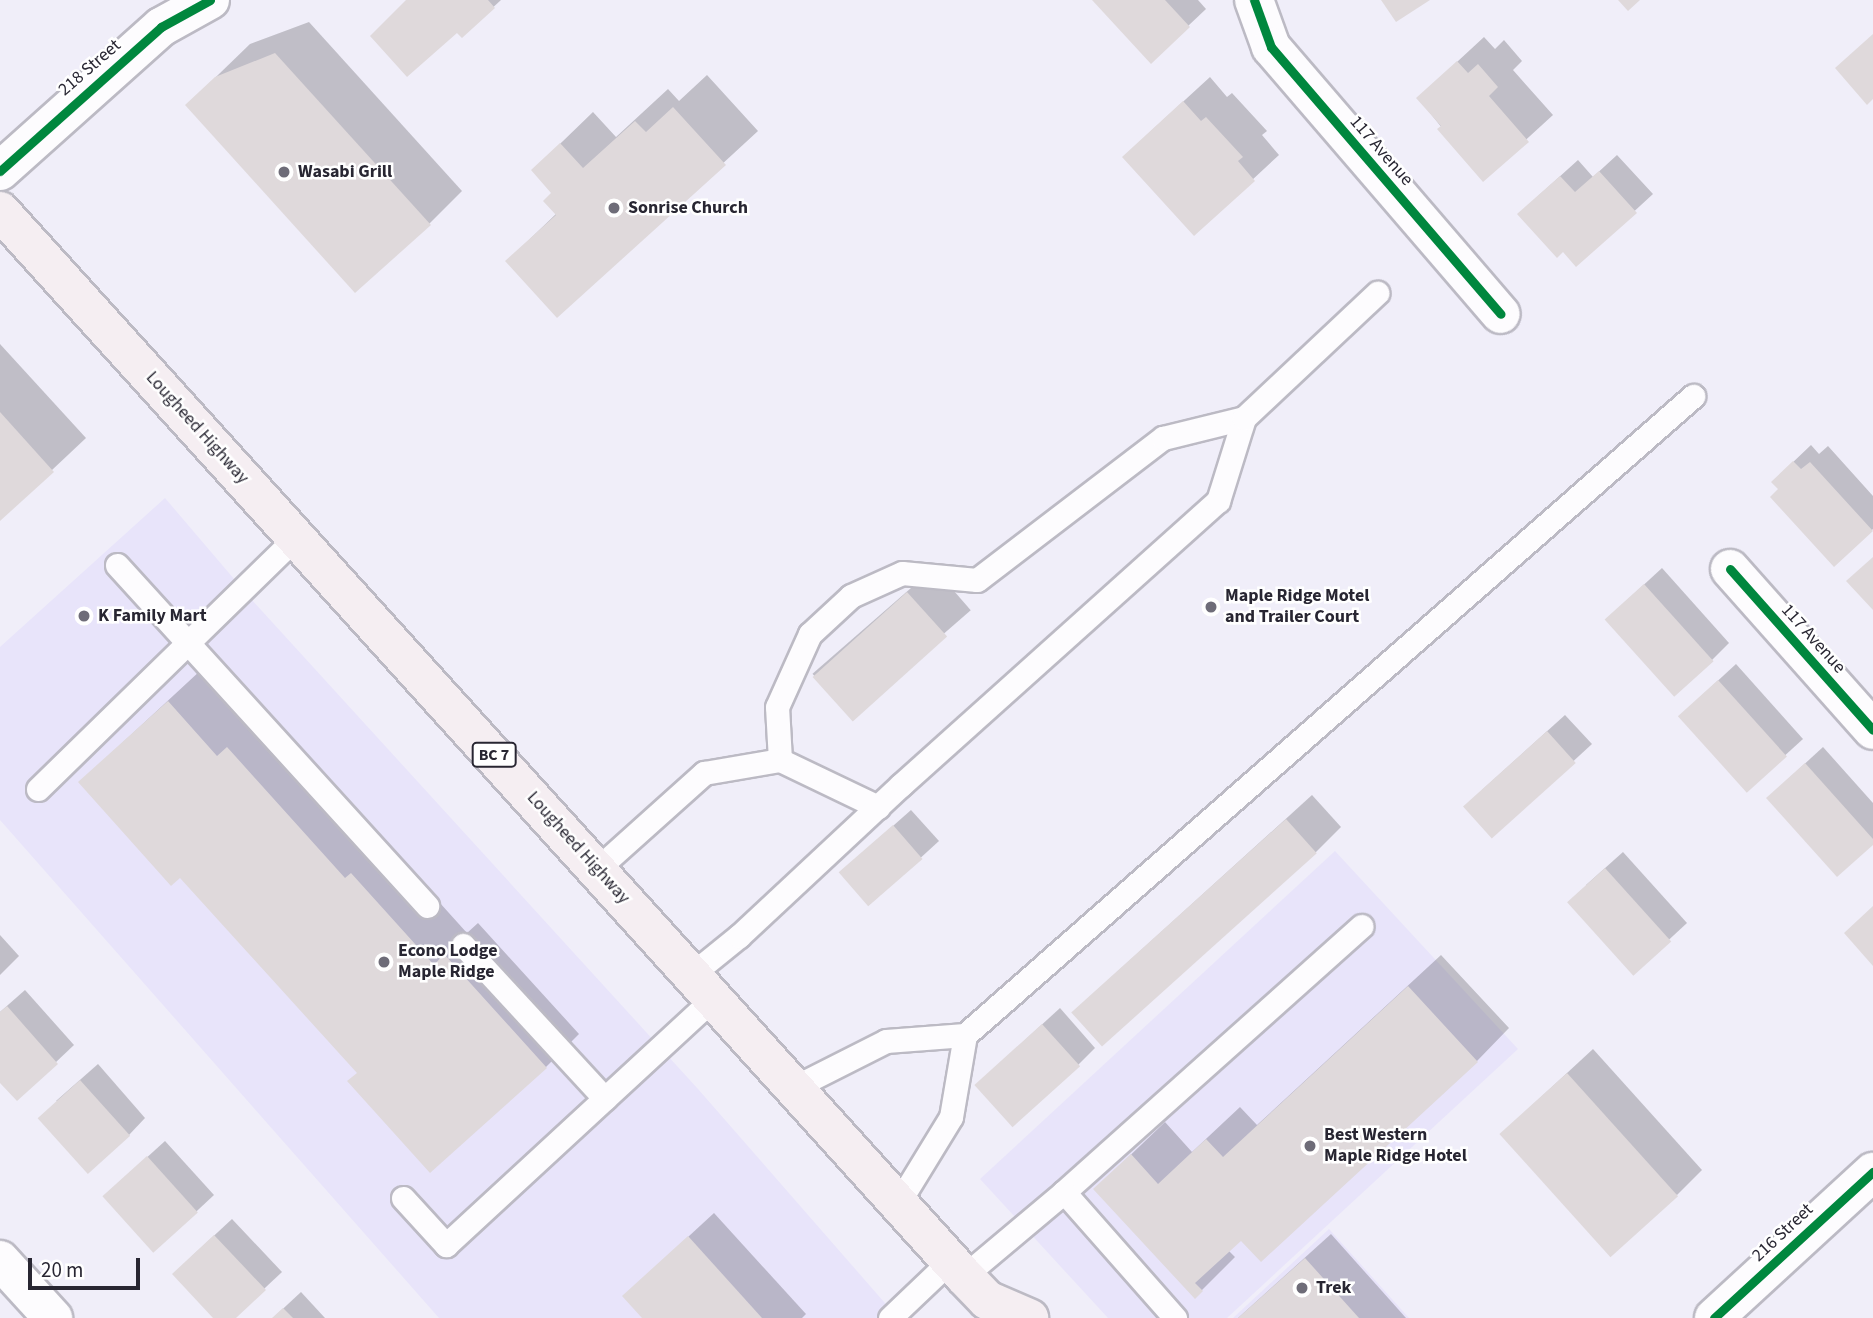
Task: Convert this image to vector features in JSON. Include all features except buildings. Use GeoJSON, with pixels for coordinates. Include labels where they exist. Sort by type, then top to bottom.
{"type":"FeatureCollection","features":[{"type":"Feature","properties":{"kind":"highway","name":"Lougheed Highway"},"geometry":{"type":"LineString","coordinates":[[0,211],[900,1202],[973,1288],[1029,1318]]}},
{"type":"Feature","properties":{"kind":"street","name":"218 Street"},"geometry":{"type":"LineString","coordinates":[[0,171],[161,27],[210,0]]}},
{"type":"Feature","properties":{"kind":"street","name":"117 Avenue"},"geometry":{"type":"LineString","coordinates":[[1254,0],[1272,47],[1501,314]]}},
{"type":"Feature","properties":{"kind":"street","name":"117 Avenue"},"geometry":{"type":"LineString","coordinates":[[1730,569],[1873,730]]}},
{"type":"Feature","properties":{"kind":"street","name":"216 Street"},"geometry":{"type":"LineString","coordinates":[[1714,1318],[1873,1172]]}},
{"type":"Feature","properties":{"kind":"street"},"geometry":{"type":"LineString","coordinates":[[0,1260],[53,1318]]}},
{"type":"Feature","properties":{"kind":"lane"},"geometry":{"type":"LineString","coordinates":[[780,760],[777,707],[810,634],[851,596],[902,573],[977,580],[1163,439],[1244,418],[1377,293]]}},
{"type":"Feature","properties":{"kind":"lane"},"geometry":{"type":"LineString","coordinates":[[795,1087],[886,1041],[965,1035],[1693,396]]}},
{"type":"Feature","properties":{"kind":"lane"},"geometry":{"type":"LineString","coordinates":[[403,1198],[446,1245],[605,1098],[703,986],[738,936],[1218,501],[1244,418]]}},
{"type":"Feature","properties":{"kind":"lane"},"geometry":{"type":"LineString","coordinates":[[38,789],[296,537]]}},
{"type":"Feature","properties":{"kind":"lane"},"geometry":{"type":"LineString","coordinates":[[117,565],[427,906]]}},
{"type":"Feature","properties":{"kind":"lane"},"geometry":{"type":"LineString","coordinates":[[597,869],[704,773],[780,760],[878,807]]}},
{"type":"Feature","properties":{"kind":"lane"},"geometry":{"type":"LineString","coordinates":[[890,1318],[973,1288],[1064,1192],[1362,926]]}},
{"type":"Feature","properties":{"kind":"lane"},"geometry":{"type":"LineString","coordinates":[[463,945],[605,1098]]}},
{"type":"Feature","properties":{"kind":"lane"},"geometry":{"type":"LineString","coordinates":[[900,1202],[951,1117],[965,1035]]}},
{"type":"Feature","properties":{"kind":"lane"},"geometry":{"type":"LineString","coordinates":[[1064,1192],[1175,1318]]}},
{"type":"Feature","properties":{"kind":"shaded area"},"geometry":{"type":"Polygon","coordinates":[[[165,498],[252,600],[698,1089],[898,1318],[439,1318],[0,820],[0,647],[165,498]]]}},
{"type":"Feature","properties":{"kind":"shaded area"},"geometry":{"type":"Polygon","coordinates":[[[1335,851],[1518,1049],[1227,1318],[1108,1318],[980,1179],[1335,851]]]}},
{"type":"Feature","properties":{"kind":"shaded area"},"geometry":{"type":"Polygon","coordinates":[[[1329,1229],[1409,1318],[1233,1318],[1329,1229]]]}},
{"type":"Feature","properties":{"kind":"cycle path"},"geometry":{"type":"LineString","coordinates":[[0,171],[161,27],[210,0]]}},
{"type":"Feature","properties":{"kind":"cycle path"},"geometry":{"type":"LineString","coordinates":[[1254,0],[1271,47],[1501,314]]}},
{"type":"Feature","properties":{"kind":"cycle path"},"geometry":{"type":"LineString","coordinates":[[1730,569],[1873,730]]}},
{"type":"Feature","properties":{"kind":"cycle path"},"geometry":{"type":"LineString","coordinates":[[1714,1318],[1873,1172]]}},
{"type":"Feature","properties":{"kind":"place","name":"Wasabi Grill"},"geometry":{"type":"Point","coordinates":[284,172]}},
{"type":"Feature","properties":{"kind":"place","name":"Sonrise Church"},"geometry":{"type":"Point","coordinates":[614,208]}},
{"type":"Feature","properties":{"kind":"place","name":"Maple Ridge Motel and Trailer Court"},"geometry":{"type":"Point","coordinates":[1211,607]}},
{"type":"Feature","properties":{"kind":"place","name":"K Family Mart"},"geometry":{"type":"Point","coordinates":[84,616]}},
{"type":"Feature","properties":{"kind":"place","name":"Econo Lodge Maple Ridge"},"geometry":{"type":"Point","coordinates":[384,962]}},
{"type":"Feature","properties":{"kind":"place","name":"Best Western Maple Ridge Hotel"},"geometry":{"type":"Point","coordinates":[1310,1146]}},
{"type":"Feature","properties":{"kind":"place","name":"Trek"},"geometry":{"type":"Point","coordinates":[1302,1288]}}]}
